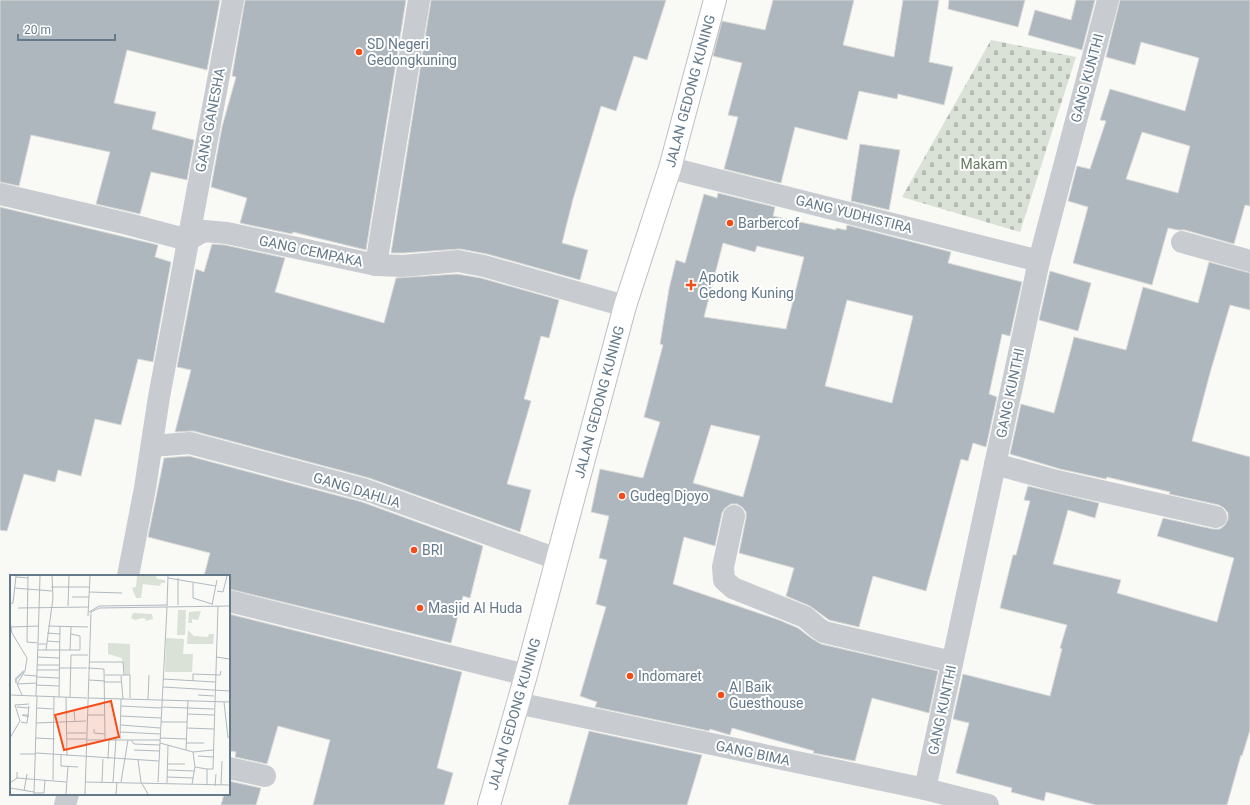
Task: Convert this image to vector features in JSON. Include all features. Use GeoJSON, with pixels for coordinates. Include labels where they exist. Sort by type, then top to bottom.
{"type":"FeatureCollection","features":[{"type":"Feature","properties":{"kind":"main road","name":"JALAN GEDONG KUNING"},"geometry":{"type":"LineString","coordinates":[[489,805],[526,675],[625,306],[670,168],[714,0]]}},
{"type":"Feature","properties":{"kind":"street","name":"GANG GANESHA"},"geometry":{"type":"LineString","coordinates":[[133,575],[159,397],[233,0]]}},
{"type":"Feature","properties":{"kind":"street"},"geometry":{"type":"LineString","coordinates":[[376,265],[419,0]]}},
{"type":"Feature","properties":{"kind":"street","name":"GANG KUNTHI"},"geometry":{"type":"LineString","coordinates":[[925,789],[1039,260],[1108,0]]}},
{"type":"Feature","properties":{"kind":"street","name":"GANG YUDHISTIRA"},"geometry":{"type":"LineString","coordinates":[[670,168],[1039,260]]}},
{"type":"Feature","properties":{"kind":"street"},"geometry":{"type":"LineString","coordinates":[[0,194],[128,224],[188,240]]}},
{"type":"Feature","properties":{"kind":"street","name":"GANG CEMPAKA"},"geometry":{"type":"LineString","coordinates":[[188,240],[204,231],[227,233],[376,265],[403,266],[458,261],[484,266],[625,306]]}},
{"type":"Feature","properties":{"kind":"street"},"geometry":{"type":"LineString","coordinates":[[1182,242],[1250,261]]}},
{"type":"Feature","properties":{"kind":"street","name":"GANG DAHLIA"},"geometry":{"type":"LineString","coordinates":[[152,446],[190,443],[366,490],[557,559]]}},
{"type":"Feature","properties":{"kind":"street"},"geometry":{"type":"LineString","coordinates":[[995,464],[1057,481],[1216,516]]}},
{"type":"Feature","properties":{"kind":"street"},"geometry":{"type":"LineString","coordinates":[[734,516],[724,567],[724,580],[733,588],[805,617],[824,632],[952,662]]}},
{"type":"Feature","properties":{"kind":"street"},"geometry":{"type":"LineString","coordinates":[[230,601],[526,675]]}},
{"type":"Feature","properties":{"kind":"street","name":"GANG BIMA"},"geometry":{"type":"LineString","coordinates":[[517,704],[925,789],[988,805]]}},
{"type":"Feature","properties":{"kind":"street"},"geometry":{"type":"LineString","coordinates":[[230,768],[265,776]]}},
{"type":"Feature","properties":{"kind":"street"},"geometry":{"type":"LineString","coordinates":[[65,805],[68,795]]}},
{"type":"Feature","properties":{"kind":"green space","name":"Makam"},"geometry":{"type":"Polygon","coordinates":[[[991,40],[1076,57],[1020,232],[902,197],[991,40]]]}},
{"type":"Feature","properties":{"kind":"building"},"geometry":{"type":"Polygon","coordinates":[[[0,0],[220,0],[207,70],[127,50],[114,103],[156,112],[152,129],[194,140],[187,180],[151,172],[140,214],[96,204],[110,152],[31,135],[19,186],[0,182],[0,0]]]}},
{"type":"Feature","properties":{"kind":"building"},"geometry":{"type":"Polygon","coordinates":[[[245,0],[406,0],[366,250],[293,232],[292,234],[240,223],[247,198],[211,187],[222,127],[236,77],[232,76],[245,0]]]}},
{"type":"Feature","properties":{"kind":"building"},"geometry":{"type":"Polygon","coordinates":[[[431,0],[666,0],[647,60],[634,56],[616,111],[601,106],[573,199],[562,243],[588,250],[580,280],[487,254],[460,249],[391,253],[431,0]]]}},
{"type":"Feature","properties":{"kind":"building"},"geometry":{"type":"Polygon","coordinates":[[[773,0],[854,0],[843,45],[894,57],[903,0],[939,0],[929,62],[953,67],[944,105],[898,94],[897,99],[859,91],[847,140],[795,127],[781,183],[724,169],[738,117],[728,115],[742,63],[713,56],[722,21],[765,30],[773,0]]]}},
{"type":"Feature","properties":{"kind":"building"},"geometry":{"type":"Polygon","coordinates":[[[949,0],[1025,0],[1018,27],[948,9],[949,0]]]}},
{"type":"Feature","properties":{"kind":"building"},"geometry":{"type":"Polygon","coordinates":[[[1076,0],[1095,0],[1082,50],[1028,35],[1035,10],[1071,20],[1076,0]]]}},
{"type":"Feature","properties":{"kind":"building"},"geometry":{"type":"Polygon","coordinates":[[[1120,0],[1250,0],[1250,206],[1245,205],[1234,244],[1185,230],[1168,228],[1152,285],[1073,263],[1088,207],[1068,201],[1077,166],[1090,169],[1106,121],[1100,120],[1110,89],[1185,111],[1199,58],[1141,42],[1135,65],[1106,57],[1120,0]],[[1142,132],[1126,179],[1178,193],[1190,146],[1142,132]]]}},
{"type":"Feature","properties":{"kind":"building"},"geometry":{"type":"Polygon","coordinates":[[[860,144],[900,150],[889,210],[851,201],[860,144]]]}},
{"type":"Feature","properties":{"kind":"building"},"geometry":{"type":"Polygon","coordinates":[[[718,193],[775,207],[773,216],[836,230],[836,228],[846,230],[847,225],[951,252],[948,263],[1022,282],[1010,336],[1002,334],[989,394],[997,397],[986,447],[973,443],[968,461],[961,459],[926,591],[873,576],[859,627],[829,620],[810,606],[786,596],[794,568],[739,553],[746,512],[737,504],[731,504],[725,508],[722,513],[715,546],[684,537],[673,584],[779,620],[798,628],[821,644],[938,671],[929,713],[872,698],[855,761],[813,753],[814,751],[732,728],[730,735],[710,729],[709,731],[595,707],[597,702],[580,696],[606,607],[596,604],[607,560],[599,558],[609,516],[591,512],[600,469],[643,478],[660,422],[644,417],[663,345],[660,344],[669,289],[676,260],[685,263],[704,194],[717,198],[718,193]],[[723,243],[704,317],[786,329],[804,257],[757,246],[755,252],[723,243]],[[847,300],[825,386],[892,403],[913,316],[847,300]],[[711,425],[693,483],[743,497],[760,436],[711,425]]]}},
{"type":"Feature","properties":{"kind":"building"},"geometry":{"type":"Polygon","coordinates":[[[0,207],[158,245],[155,257],[171,262],[153,362],[138,359],[121,425],[95,419],[81,476],[58,470],[55,482],[24,474],[7,531],[0,530],[0,207]]]}},
{"type":"Feature","properties":{"kind":"building"},"geometry":{"type":"Polygon","coordinates":[[[212,244],[225,245],[285,258],[275,292],[384,323],[396,278],[457,274],[481,278],[559,300],[549,338],[541,336],[524,399],[531,401],[507,484],[531,490],[520,532],[369,478],[193,431],[175,432],[191,370],[177,367],[196,269],[204,272],[212,244]]]}},
{"type":"Feature","properties":{"kind":"building"},"geometry":{"type":"Polygon","coordinates":[[[1209,262],[1250,273],[1250,310],[1230,305],[1192,441],[1250,457],[1250,730],[1242,756],[1241,755],[1227,805],[1096,805],[1046,792],[1044,801],[1011,792],[1012,788],[956,773],[969,723],[953,719],[963,674],[1050,696],[1062,649],[1060,648],[1067,625],[1000,608],[1013,555],[1016,555],[1030,501],[1024,500],[1028,486],[1099,503],[1095,518],[1068,510],[1053,564],[1121,580],[1117,593],[1217,622],[1234,558],[1157,536],[1163,518],[1213,529],[1220,529],[1225,525],[1228,519],[1228,513],[1224,508],[1219,505],[1169,494],[1170,492],[1107,477],[1106,479],[1060,469],[1010,454],[1021,404],[1054,413],[1074,337],[1126,350],[1143,287],[1198,303],[1209,262]]]}},
{"type":"Feature","properties":{"kind":"building"},"geometry":{"type":"Polygon","coordinates":[[[1050,271],[1091,283],[1078,331],[1039,320],[1050,271]]]}},
{"type":"Feature","properties":{"kind":"building"},"geometry":{"type":"Polygon","coordinates":[[[189,456],[362,502],[483,546],[470,598],[463,596],[451,643],[230,589],[230,575],[204,575],[210,553],[148,537],[164,458],[189,456]]]}},
{"type":"Feature","properties":{"kind":"building"},"geometry":{"type":"Polygon","coordinates":[[[230,614],[462,672],[437,768],[453,773],[444,805],[313,805],[330,740],[278,726],[267,764],[235,757],[236,752],[230,751],[230,614]]]}},
{"type":"Feature","properties":{"kind":"building"},"geometry":{"type":"Polygon","coordinates":[[[589,731],[702,755],[687,805],[568,805],[589,731]]]}},
{"type":"Feature","properties":{"kind":"building"},"geometry":{"type":"Polygon","coordinates":[[[230,781],[261,788],[256,805],[221,805],[224,795],[230,795],[230,781]]]}},
{"type":"Feature","properties":{"kind":"place","name":"SD Negeri Gedongkuning"},"geometry":{"type":"Point","coordinates":[359,52]}},
{"type":"Feature","properties":{"kind":"place","name":"Barbercof"},"geometry":{"type":"Point","coordinates":[730,223]}},
{"type":"Feature","properties":{"kind":"place","name":"Apotik Gedong Kuning"},"geometry":{"type":"Point","coordinates":[691,285]}},
{"type":"Feature","properties":{"kind":"place","name":"Gudeg Djoyo"},"geometry":{"type":"Point","coordinates":[622,496]}},
{"type":"Feature","properties":{"kind":"place","name":"BRI"},"geometry":{"type":"Point","coordinates":[414,550]}},
{"type":"Feature","properties":{"kind":"place","name":"Masjid Al Huda"},"geometry":{"type":"Point","coordinates":[420,608]}},
{"type":"Feature","properties":{"kind":"place","name":"Indomaret"},"geometry":{"type":"Point","coordinates":[630,676]}},
{"type":"Feature","properties":{"kind":"place","name":"Al Baik Guesthouse"},"geometry":{"type":"Point","coordinates":[721,695]}}]}
